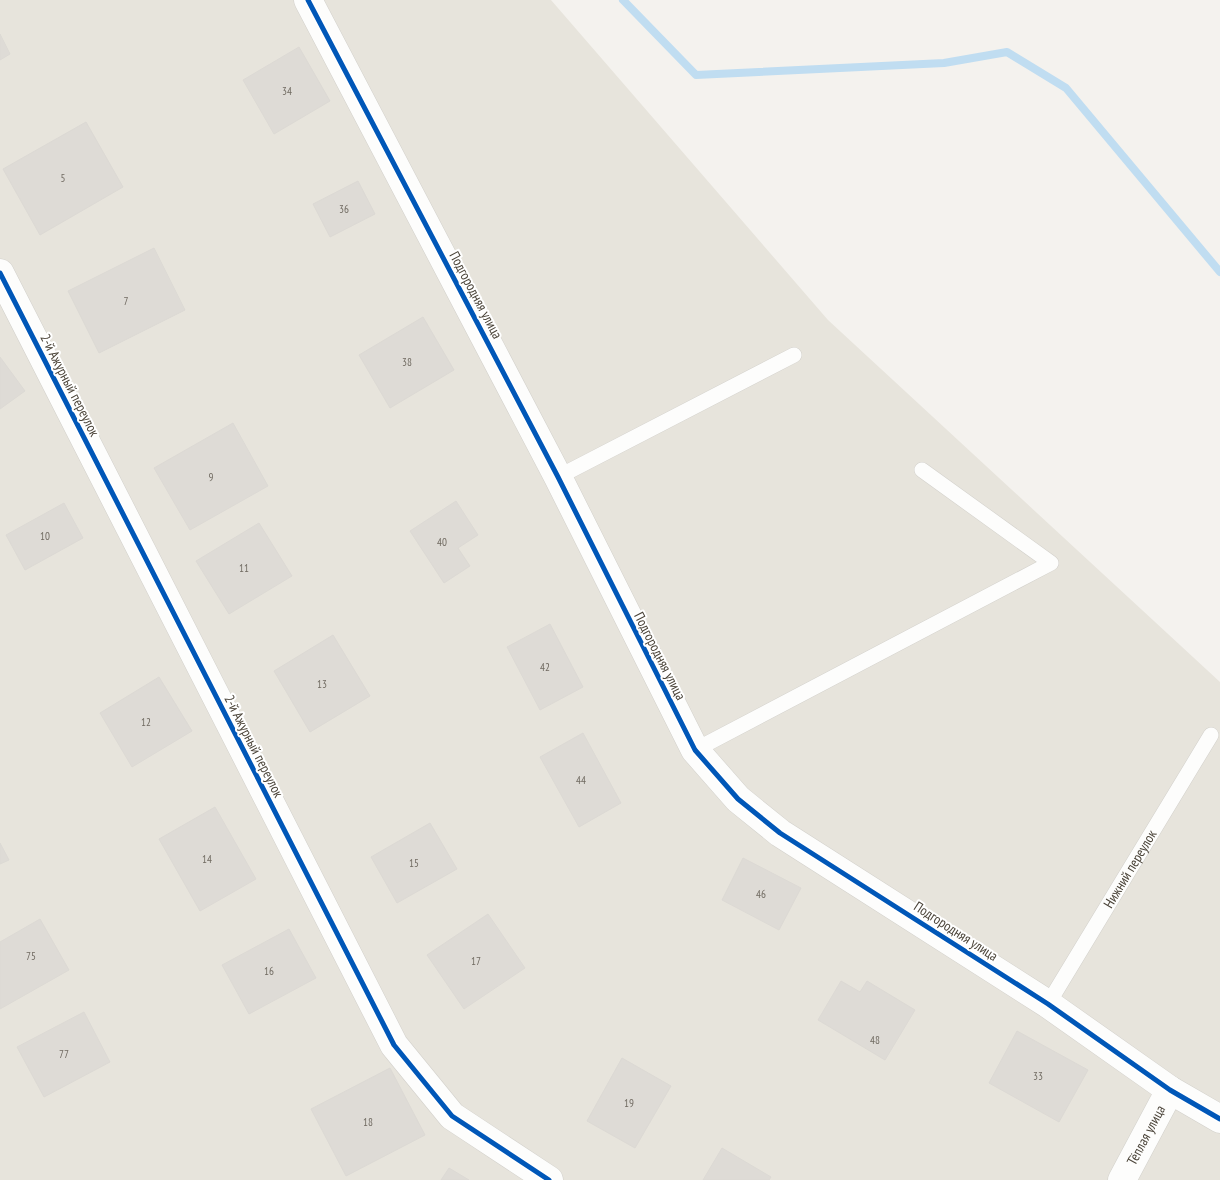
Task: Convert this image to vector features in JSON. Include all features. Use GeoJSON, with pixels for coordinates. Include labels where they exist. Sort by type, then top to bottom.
{"type":"FeatureCollection","features":[{"type":"Feature","properties":{"kind":"street","name":"Подгородняя улица"},"geometry":{"type":"LineString","coordinates":[[308,0],[558,477],[695,750],[738,799],[780,833],[1048,1004],[1170,1090],[1220,1119]]}},
{"type":"Feature","properties":{"kind":"street","name":"2-й Ажурный переулок"},"geometry":{"type":"LineString","coordinates":[[0,273],[394,1045],[452,1116],[549,1180]]}},
{"type":"Feature","properties":{"kind":"street","name":"Тёплая улица"},"geometry":{"type":"LineString","coordinates":[[1122,1180],[1170,1090]]}},
{"type":"Feature","properties":{"kind":"lane"},"geometry":{"type":"LineString","coordinates":[[558,477],[794,355]]}},
{"type":"Feature","properties":{"kind":"lane"},"geometry":{"type":"LineString","coordinates":[[695,750],[1051,563],[922,470]]}},
{"type":"Feature","properties":{"kind":"lane","name":"Нижний переулок"},"geometry":{"type":"LineString","coordinates":[[1048,1004],[1210,735]]}},
{"type":"Feature","properties":{"kind":"shaded area"},"geometry":{"type":"Polygon","coordinates":[[[0,0],[551,0],[828,320],[1220,682],[1220,1180],[0,1180],[0,0]]]}},
{"type":"Feature","properties":{"kind":"building"},"geometry":{"type":"Polygon","coordinates":[[[0,34],[10,54],[0,60],[0,34]]]}},
{"type":"Feature","properties":{"kind":"building"},"geometry":{"type":"Polygon","coordinates":[[[299,47],[330,101],[274,134],[243,80],[299,47]]]}},
{"type":"Feature","properties":{"kind":"building"},"geometry":{"type":"Polygon","coordinates":[[[86,122],[123,187],[40,235],[3,169],[86,122]]]}},
{"type":"Feature","properties":{"kind":"building"},"geometry":{"type":"Polygon","coordinates":[[[358,181],[375,214],[330,237],[313,204],[358,181]]]}},
{"type":"Feature","properties":{"kind":"building"},"geometry":{"type":"Polygon","coordinates":[[[154,248],[185,310],[99,353],[68,291],[154,248]]]}},
{"type":"Feature","properties":{"kind":"building"},"geometry":{"type":"Polygon","coordinates":[[[423,317],[454,370],[390,408],[359,355],[423,317]]]}},
{"type":"Feature","properties":{"kind":"building"},"geometry":{"type":"Polygon","coordinates":[[[0,357],[25,391],[0,409],[0,357]]]}},
{"type":"Feature","properties":{"kind":"building"},"geometry":{"type":"Polygon","coordinates":[[[233,423],[268,486],[190,530],[154,468],[233,423]]]}},
{"type":"Feature","properties":{"kind":"building"},"geometry":{"type":"Polygon","coordinates":[[[456,501],[478,535],[458,548],[470,566],[444,583],[410,531],[456,501]]]}},
{"type":"Feature","properties":{"kind":"building"},"geometry":{"type":"Polygon","coordinates":[[[64,503],[83,538],[25,570],[6,535],[64,503]]]}},
{"type":"Feature","properties":{"kind":"building"},"geometry":{"type":"Polygon","coordinates":[[[259,523],[292,576],[229,614],[196,561],[259,523]]]}},
{"type":"Feature","properties":{"kind":"building"},"geometry":{"type":"Polygon","coordinates":[[[550,624],[583,687],[540,710],[507,647],[550,624]]]}},
{"type":"Feature","properties":{"kind":"building"},"geometry":{"type":"Polygon","coordinates":[[[333,635],[370,696],[310,732],[274,671],[333,635]]]}},
{"type":"Feature","properties":{"kind":"building"},"geometry":{"type":"Polygon","coordinates":[[[159,677],[192,731],[132,767],[100,713],[159,677]]]}},
{"type":"Feature","properties":{"kind":"building"},"geometry":{"type":"Polygon","coordinates":[[[583,733],[621,803],[579,827],[540,757],[583,733]]]}},
{"type":"Feature","properties":{"kind":"building"},"geometry":{"type":"Polygon","coordinates":[[[215,807],[256,879],[200,911],[159,839],[215,807]]]}},
{"type":"Feature","properties":{"kind":"building"},"geometry":{"type":"Polygon","coordinates":[[[430,823],[457,869],[397,903],[371,857],[430,823]]]}},
{"type":"Feature","properties":{"kind":"building"},"geometry":{"type":"Polygon","coordinates":[[[0,843],[9,860],[0,864],[0,843]]]}},
{"type":"Feature","properties":{"kind":"building"},"geometry":{"type":"Polygon","coordinates":[[[743,858],[801,888],[779,930],[722,900],[743,858]]]}},
{"type":"Feature","properties":{"kind":"building"},"geometry":{"type":"Polygon","coordinates":[[[488,914],[525,968],[464,1009],[427,955],[488,914]]]}},
{"type":"Feature","properties":{"kind":"building"},"geometry":{"type":"Polygon","coordinates":[[[40,919],[69,970],[0,1009],[0,942],[40,919]]]}},
{"type":"Feature","properties":{"kind":"building"},"geometry":{"type":"Polygon","coordinates":[[[289,929],[316,978],[249,1014],[222,965],[289,929]]]}},
{"type":"Feature","properties":{"kind":"building"},"geometry":{"type":"Polygon","coordinates":[[[841,981],[860,992],[867,981],[915,1010],[885,1060],[818,1020],[841,981]]]}},
{"type":"Feature","properties":{"kind":"building"},"geometry":{"type":"Polygon","coordinates":[[[84,1012],[110,1062],[44,1097],[17,1047],[84,1012]]]}},
{"type":"Feature","properties":{"kind":"building"},"geometry":{"type":"Polygon","coordinates":[[[1017,1031],[1088,1070],[1059,1122],[989,1083],[1017,1031]]]}},
{"type":"Feature","properties":{"kind":"building"},"geometry":{"type":"Polygon","coordinates":[[[622,1058],[671,1086],[635,1148],[587,1121],[622,1058]]]}},
{"type":"Feature","properties":{"kind":"building"},"geometry":{"type":"Polygon","coordinates":[[[390,1068],[425,1135],[346,1176],[311,1109],[390,1068]]]}},
{"type":"Feature","properties":{"kind":"building"},"geometry":{"type":"Polygon","coordinates":[[[722,1148],[771,1177],[769,1180],[703,1180],[722,1148]]]}},
{"type":"Feature","properties":{"kind":"building"},"geometry":{"type":"Polygon","coordinates":[[[449,1168],[469,1180],[441,1180],[449,1168]]]}},
{"type":"Feature","properties":{"kind":"waterway"},"geometry":{"type":"LineString","coordinates":[[623,0],[696,75],[944,63],[1007,52],[1066,88],[1220,272]]}},
{"type":"Feature","properties":{"kind":"cycle path"},"geometry":{"type":"LineString","coordinates":[[308,0],[558,477],[695,750],[738,799],[780,833],[1048,1004],[1170,1090],[1220,1119]]}},
{"type":"Feature","properties":{"kind":"cycle path"},"geometry":{"type":"LineString","coordinates":[[0,273],[394,1045],[452,1116],[549,1180]]}}]}
